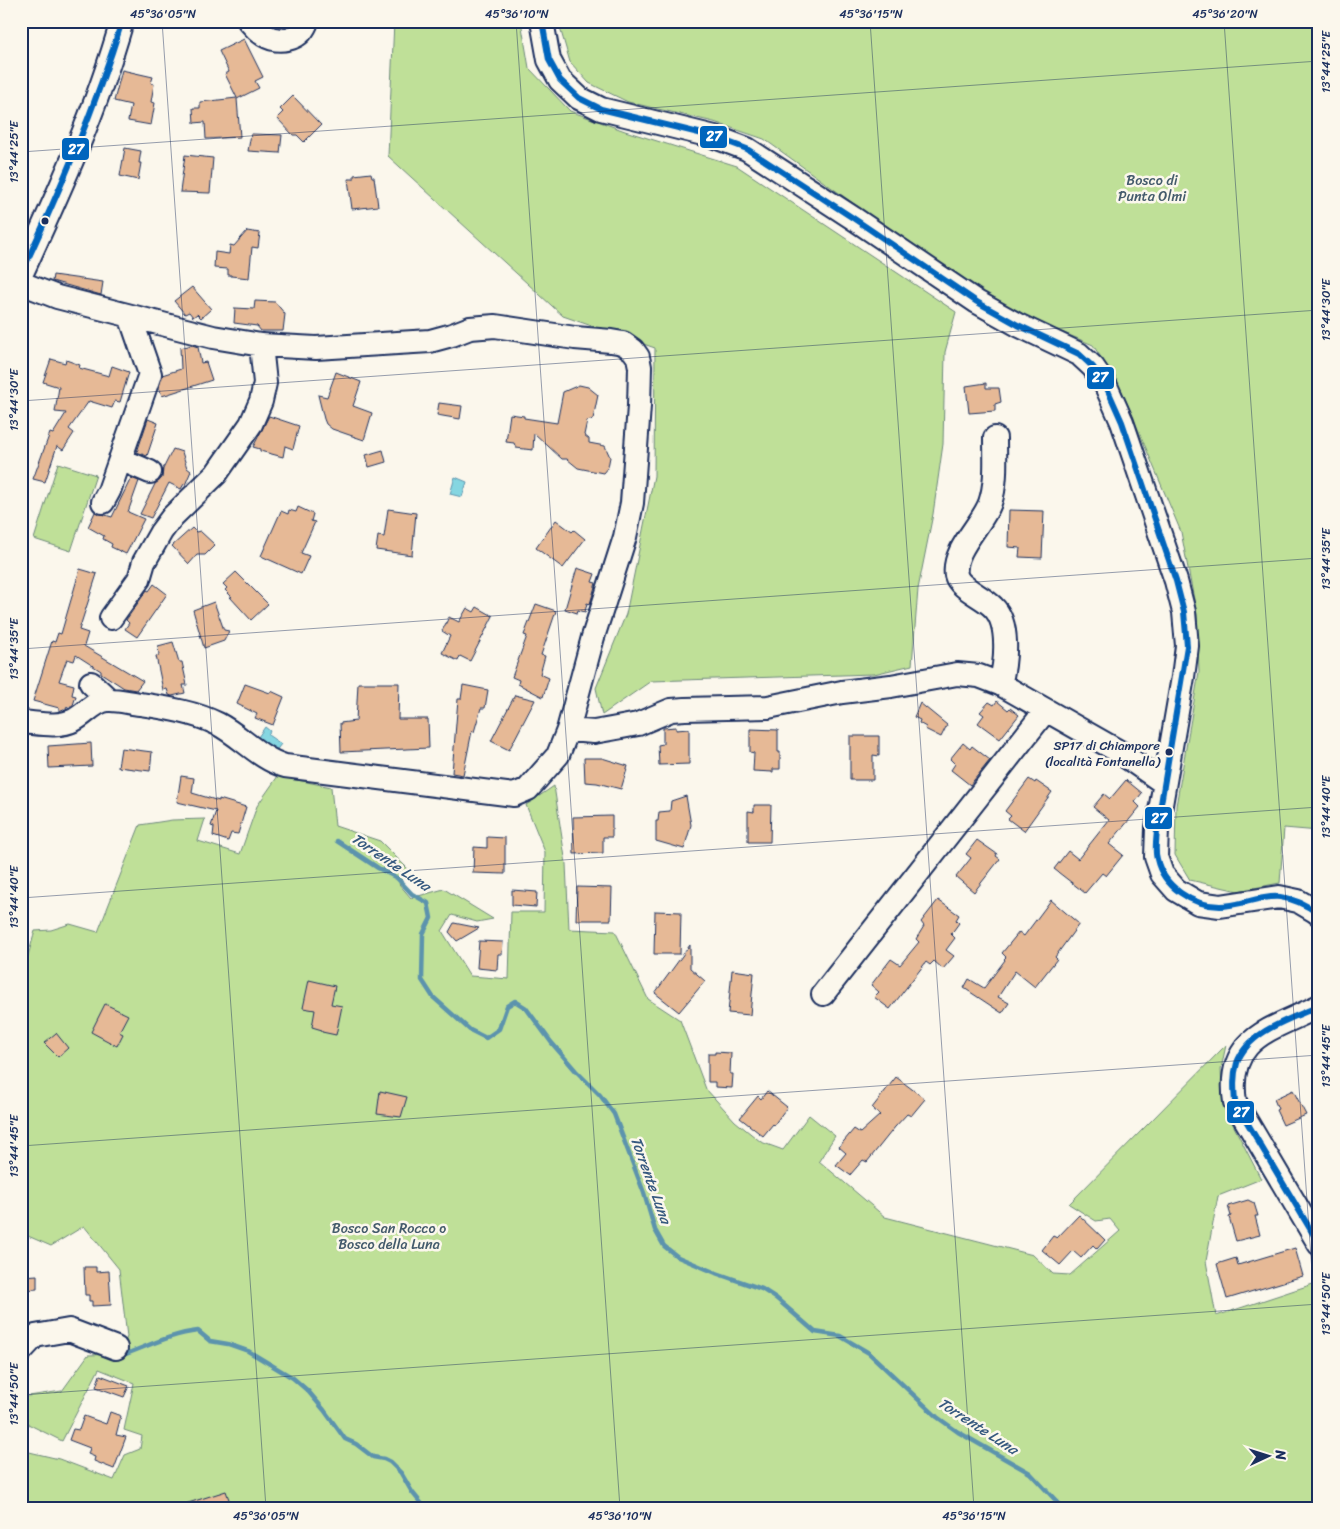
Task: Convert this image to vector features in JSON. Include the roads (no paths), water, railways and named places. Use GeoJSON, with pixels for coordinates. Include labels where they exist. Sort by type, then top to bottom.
{"type":"FeatureCollection","features":[{"type":"Feature","properties":{"kind":"street"},"geometry":{"type":"LineString","coordinates":[[21,274],[89,120],[122,21]]}},
{"type":"Feature","properties":{"kind":"street"},"geometry":{"type":"LineString","coordinates":[[542,21],[549,60],[560,80],[579,98],[601,109],[715,137],[747,149],[853,218],[976,302],[1078,354],[1093,367],[1106,386],[1122,422],[1176,582],[1184,612],[1187,646],[1157,828],[1156,857],[1162,874],[1176,890],[1198,903],[1220,906],[1279,897],[1298,901],[1319,914]]}},
{"type":"Feature","properties":{"kind":"street"},"geometry":{"type":"LineString","coordinates":[[246,26],[273,40],[288,39],[299,35],[306,24]]}},
{"type":"Feature","properties":{"kind":"street"},"geometry":{"type":"LineString","coordinates":[[21,283],[57,297],[130,316],[213,337],[261,345],[316,348],[397,344],[430,341],[470,328],[495,326],[623,343],[633,350],[638,357],[640,367],[640,406],[632,503],[625,537],[593,637],[568,730],[558,755],[528,789],[514,795],[495,794],[285,766],[274,763],[217,724],[166,708],[108,700],[98,703],[74,720],[58,724],[21,722]]}},
{"type":"Feature","properties":{"kind":"street"},"geometry":{"type":"LineString","coordinates":[[103,502],[109,491],[150,374],[130,316]]}},
{"type":"Feature","properties":{"kind":"street"},"geometry":{"type":"LineString","coordinates":[[111,618],[139,579],[144,562],[161,532],[173,516],[216,474],[251,424],[261,401],[265,383],[261,345]]}},
{"type":"Feature","properties":{"kind":"street"},"geometry":{"type":"LineString","coordinates":[[995,438],[994,480],[990,503],[957,561],[956,576],[963,586],[999,613],[1004,636],[1005,657],[1000,684]]}},
{"type":"Feature","properties":{"kind":"street"},"geometry":{"type":"LineString","coordinates":[[120,459],[150,472]]}},
{"type":"Feature","properties":{"kind":"street"},"geometry":{"type":"LineString","coordinates":[[568,730],[594,732],[638,724],[671,710],[768,707],[842,692],[891,686],[957,674],[979,676],[1000,684],[1118,751],[1164,782]]}},
{"type":"Feature","properties":{"kind":"street"},"geometry":{"type":"LineString","coordinates":[[92,684],[108,700]]}},
{"type":"Feature","properties":{"kind":"street"},"geometry":{"type":"LineString","coordinates":[[823,994],[1046,710]]}},
{"type":"Feature","properties":{"kind":"street"},"geometry":{"type":"LineString","coordinates":[[1319,1006],[1272,1027],[1255,1037],[1242,1053],[1232,1086],[1235,1102],[1319,1244]]}},
{"type":"Feature","properties":{"kind":"street"},"geometry":{"type":"LineString","coordinates":[[21,1351],[35,1336],[69,1330],[116,1348]]}},
{"type":"Feature","properties":{"kind":"water"},"geometry":{"type":"Polygon","coordinates":[[[455,477],[467,482],[462,497],[450,494],[455,477]]]}},
{"type":"Feature","properties":{"kind":"water"},"geometry":{"type":"Polygon","coordinates":[[[265,727],[270,731],[268,735],[281,744],[275,752],[256,740],[265,727]]]}},
{"type":"Feature","properties":{"kind":"waterway","name":"Torrente Luna"},"geometry":{"type":"LineString","coordinates":[[337,841],[397,878],[412,894],[428,903],[431,918],[423,934],[422,980],[433,997],[470,1030],[486,1038],[499,1029],[507,1006],[515,1001],[526,1008],[551,1042],[600,1095],[614,1114],[644,1193],[655,1230],[664,1246],[678,1257],[762,1289],[776,1298],[815,1332],[840,1336],[869,1353],[937,1417],[958,1432],[1030,1473],[1063,1508]]}},
{"type":"Feature","properties":{"kind":"waterway"},"geometry":{"type":"LineString","coordinates":[[123,1355],[169,1338],[198,1331],[210,1341],[228,1344],[248,1351],[293,1378],[308,1391],[345,1439],[356,1444],[373,1457],[390,1462],[401,1473],[412,1492],[425,1508]]}},
{"type":"Feature","properties":{"kind":"place","name":"SP17 di Chiampore (località Fontanella)"},"geometry":{"type":"Point","coordinates":[1169,752]}},
{"type":"Feature","properties":{"kind":"park label","name":"Bosco di Punta Olmi"},"geometry":{"type":"Point","coordinates":[1152,188]}},
{"type":"Feature","properties":{"kind":"park label","name":"Bosco San Rocco o Bosco della Luna"},"geometry":{"type":"Point","coordinates":[389,1236]}}]}
